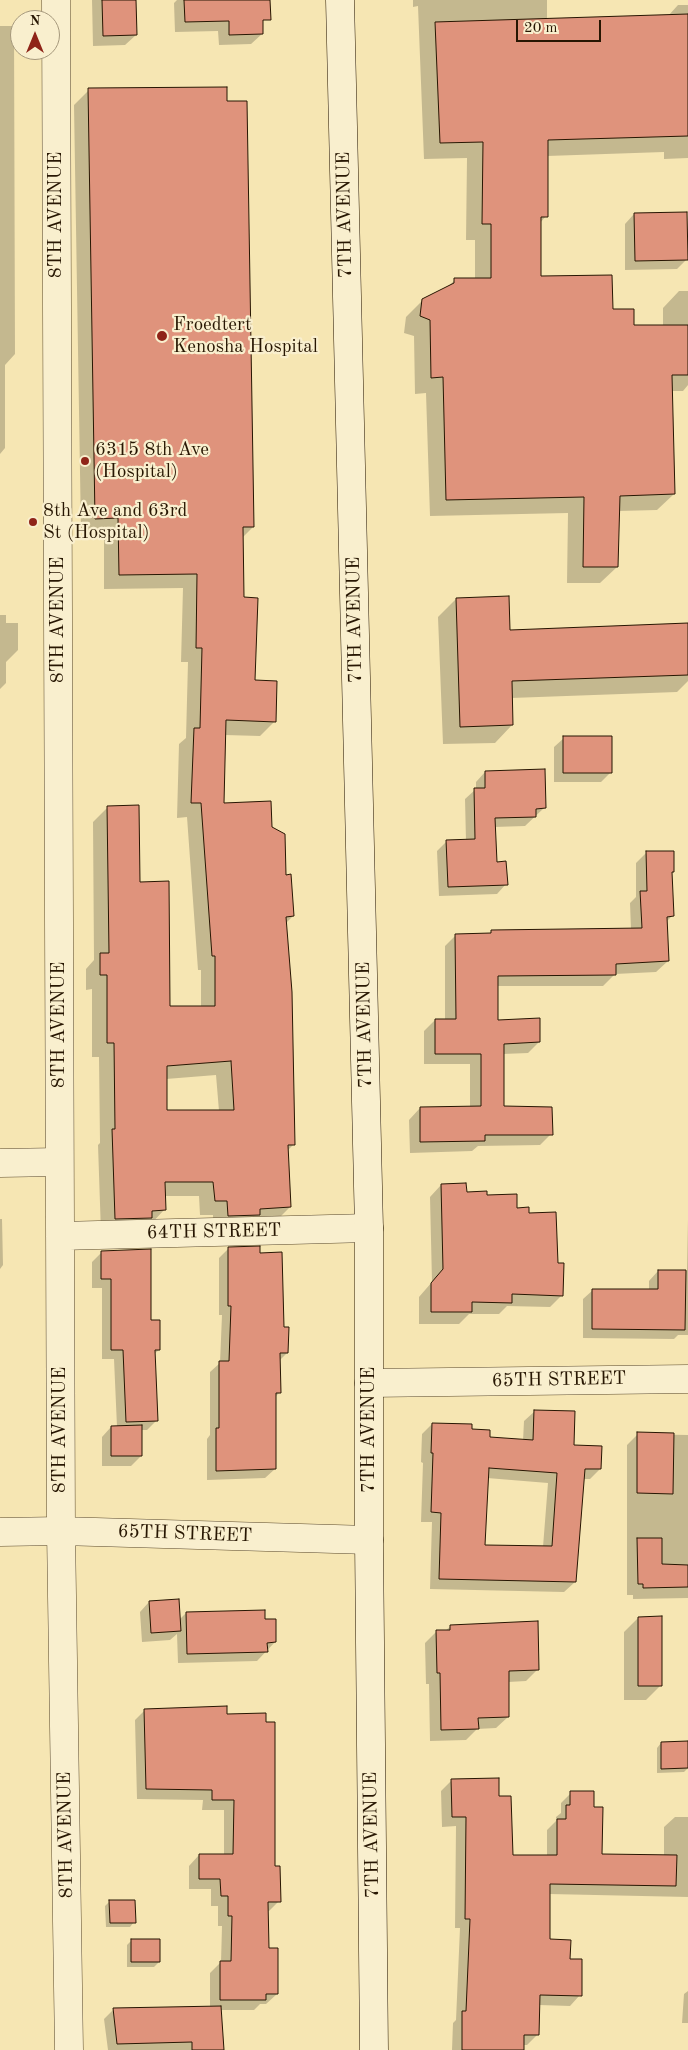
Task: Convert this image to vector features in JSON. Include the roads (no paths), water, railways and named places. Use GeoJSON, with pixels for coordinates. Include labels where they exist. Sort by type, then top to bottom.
{"type":"FeatureCollection","features":[{"type":"Feature","properties":{"kind":"street","name":"8TH AVENUE"},"geometry":{"type":"LineString","coordinates":[[56,0],[60,1531],[70,2050]]}},
{"type":"Feature","properties":{"kind":"street","name":"7TH AVENUE"},"geometry":{"type":"LineString","coordinates":[[340,0],[369,1228],[369,1540],[374,2050]]}},
{"type":"Feature","properties":{"kind":"street"},"geometry":{"type":"LineString","coordinates":[[0,1163],[59,1162]]}},
{"type":"Feature","properties":{"kind":"street","name":"64TH STREET"},"geometry":{"type":"LineString","coordinates":[[60,1236],[369,1228]]}},
{"type":"Feature","properties":{"kind":"street","name":"65TH STREET"},"geometry":{"type":"LineString","coordinates":[[369,1383],[688,1379]]}},
{"type":"Feature","properties":{"kind":"street","name":"65TH STREET"},"geometry":{"type":"LineString","coordinates":[[0,1532],[60,1531],[369,1540]]}},
{"type":"Feature","properties":{"kind":"place","name":"Froedtert Kenosha Hospital"},"geometry":{"type":"Point","coordinates":[162,336]}},
{"type":"Feature","properties":{"kind":"place","name":"6315 8th Ave (Hospital)"},"geometry":{"type":"Point","coordinates":[85,461]}},
{"type":"Feature","properties":{"kind":"place","name":"8th Ave and 63rd St (Hospital)"},"geometry":{"type":"Point","coordinates":[33,522]}}]}
